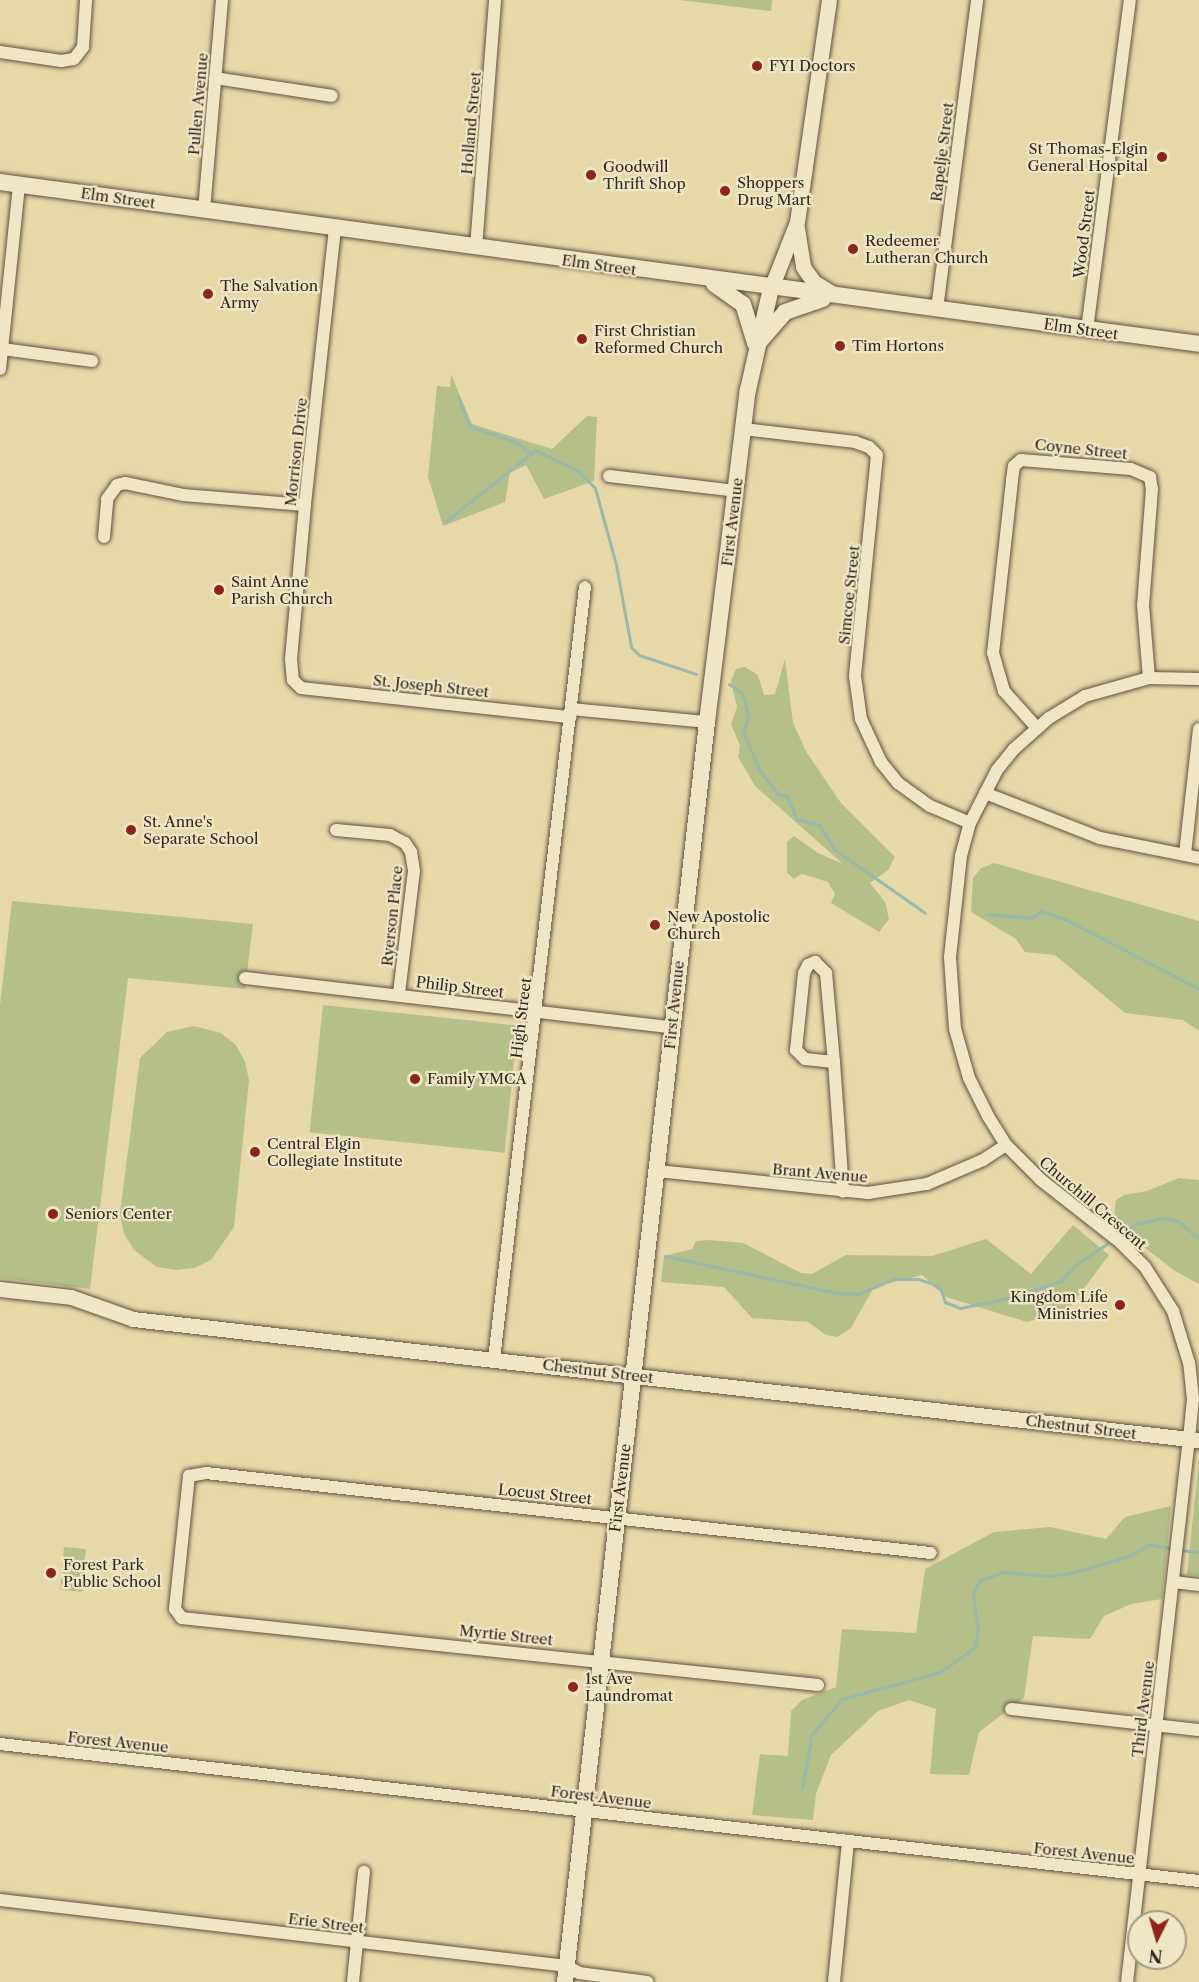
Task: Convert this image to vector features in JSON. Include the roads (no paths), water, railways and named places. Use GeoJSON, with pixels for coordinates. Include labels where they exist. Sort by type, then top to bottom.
{"type":"FeatureCollection","features":[{"type":"Feature","properties":{"kind":"main road","name":"Elm Street"},"geometry":{"type":"LineString","coordinates":[[0,182],[771,288],[1199,344]]}},
{"type":"Feature","properties":{"kind":"main road"},"geometry":{"type":"LineString","coordinates":[[706,279],[743,304],[756,347]]}},
{"type":"Feature","properties":{"kind":"main road","name":"First Avenue"},"geometry":{"type":"LineString","coordinates":[[566,1974],[616,1517],[658,1171],[671,1027],[735,491],[756,347],[771,288]]}},
{"type":"Feature","properties":{"kind":"main road"},"geometry":{"type":"LineString","coordinates":[[756,347],[789,309],[837,296]]}},
{"type":"Feature","properties":{"kind":"street"},"geometry":{"type":"LineString","coordinates":[[0,52],[61,61],[74,59],[83,47],[86,0]]}},
{"type":"Feature","properties":{"kind":"street","name":"Pullen Avenue"},"geometry":{"type":"LineString","coordinates":[[204,210],[222,0]]}},
{"type":"Feature","properties":{"kind":"street","name":"Holland Street"},"geometry":{"type":"LineString","coordinates":[[476,248],[495,0]]}},
{"type":"Feature","properties":{"kind":"street","name":"First Avenue"},"geometry":{"type":"LineString","coordinates":[[771,288],[797,222],[830,0]]}},
{"type":"Feature","properties":{"kind":"street","name":"Rapelje Street"},"geometry":{"type":"LineString","coordinates":[[937,309],[977,0]]}},
{"type":"Feature","properties":{"kind":"street","name":"Wood Street"},"geometry":{"type":"LineString","coordinates":[[1087,330],[1130,0]]}},
{"type":"Feature","properties":{"kind":"street"},"geometry":{"type":"LineString","coordinates":[[215,78],[332,96]]}},
{"type":"Feature","properties":{"kind":"street"},"geometry":{"type":"LineString","coordinates":[[0,369],[19,185]]}},
{"type":"Feature","properties":{"kind":"street"},"geometry":{"type":"LineString","coordinates":[[797,222],[803,267],[816,284],[837,296]]}},
{"type":"Feature","properties":{"kind":"street","name":"Morrison Drive"},"geometry":{"type":"LineString","coordinates":[[293,680],[291,659],[305,505],[335,228]]}},
{"type":"Feature","properties":{"kind":"street"},"geometry":{"type":"LineString","coordinates":[[3,349],[92,361]]}},
{"type":"Feature","properties":{"kind":"street","name":"Simcoe Street"},"geometry":{"type":"LineString","coordinates":[[743,429],[855,442],[869,447],[877,455],[855,676],[860,714],[876,752],[898,783],[930,806],[970,823]]}},
{"type":"Feature","properties":{"kind":"street","name":"Coyne Street"},"geometry":{"type":"LineString","coordinates":[[1037,728],[1004,692],[993,653],[1014,466],[1021,460],[1131,469],[1150,477],[1152,489],[1143,605],[1149,678]]}},
{"type":"Feature","properties":{"kind":"street"},"geometry":{"type":"LineString","coordinates":[[609,476],[735,491]]}},
{"type":"Feature","properties":{"kind":"street"},"geometry":{"type":"LineString","coordinates":[[104,537],[107,499],[117,485],[125,483],[183,495],[305,505]]}},
{"type":"Feature","properties":{"kind":"street","name":"High Street"},"geometry":{"type":"LineString","coordinates":[[494,1359],[537,1011],[585,587]]}},
{"type":"Feature","properties":{"kind":"street","name":"Churchill Crescent"},"geometry":{"type":"LineString","coordinates":[[1194,1439],[1189,1363],[1181,1332],[1165,1296],[1134,1253],[1041,1180],[1006,1145],[969,1078],[951,1006],[950,957],[961,856],[970,823],[998,770],[1037,728],[1085,696],[1149,678],[1199,679]]}},
{"type":"Feature","properties":{"kind":"street","name":"St. Joseph Street"},"geometry":{"type":"LineString","coordinates":[[293,680],[301,688],[570,713],[707,722]]}},
{"type":"Feature","properties":{"kind":"street"},"geometry":{"type":"LineString","coordinates":[[1185,854],[1199,729]]}},
{"type":"Feature","properties":{"kind":"street"},"geometry":{"type":"LineString","coordinates":[[985,793],[1100,838],[1199,858]]}},
{"type":"Feature","properties":{"kind":"street","name":"Ryerson Place"},"geometry":{"type":"LineString","coordinates":[[336,830],[390,835],[405,843],[411,852],[414,871],[399,994]]}},
{"type":"Feature","properties":{"kind":"street"},"geometry":{"type":"LineString","coordinates":[[834,1062],[805,1059],[796,1050],[804,973],[808,965],[815,962],[826,973],[834,1062],[843,1192]]}},
{"type":"Feature","properties":{"kind":"street","name":"Philip Street"},"geometry":{"type":"LineString","coordinates":[[245,978],[671,1027]]}},
{"type":"Feature","properties":{"kind":"street","name":"Brant Avenue"},"geometry":{"type":"LineString","coordinates":[[658,1171],[868,1193],[927,1184],[975,1164],[1006,1145]]}},
{"type":"Feature","properties":{"kind":"street","name":"Chestnut Street"},"geometry":{"type":"LineString","coordinates":[[0,1289],[71,1297],[133,1319],[1194,1439]]}},
{"type":"Feature","properties":{"kind":"street","name":"Third Avenue"},"geometry":{"type":"LineString","coordinates":[[1127,1982],[1174,1582],[1194,1439]]}},
{"type":"Feature","properties":{"kind":"street","name":"Locust Street"},"geometry":{"type":"LineString","coordinates":[[189,1618],[176,1615],[175,1609],[187,1482],[191,1474],[206,1473],[931,1553]]}},
{"type":"Feature","properties":{"kind":"street"},"geometry":{"type":"LineString","coordinates":[[1174,1582],[1199,1585]]}},
{"type":"Feature","properties":{"kind":"street","name":"Myrtie Street"},"geometry":{"type":"LineString","coordinates":[[189,1618],[602,1659],[819,1685]]}},
{"type":"Feature","properties":{"kind":"street"},"geometry":{"type":"LineString","coordinates":[[1011,1709],[1199,1730]]}},
{"type":"Feature","properties":{"kind":"street","name":"Forest Avenue"},"geometry":{"type":"LineString","coordinates":[[0,1744],[1199,1881]]}},
{"type":"Feature","properties":{"kind":"street"},"geometry":{"type":"LineString","coordinates":[[834,1982],[848,1841]]}},
{"type":"Feature","properties":{"kind":"street"},"geometry":{"type":"LineString","coordinates":[[353,1982],[364,1872]]}},
{"type":"Feature","properties":{"kind":"street","name":"Erie Street"},"geometry":{"type":"LineString","coordinates":[[0,1900],[358,1941],[566,1974],[579,1973],[647,1982]]}},
{"type":"Feature","properties":{"kind":"waterway"},"geometry":{"type":"LineString","coordinates":[[458,397],[469,426],[516,442],[529,452]]}},
{"type":"Feature","properties":{"kind":"waterway"},"geometry":{"type":"LineString","coordinates":[[446,521],[535,450],[578,471],[595,488],[616,565],[631,647],[639,655],[696,674]]}},
{"type":"Feature","properties":{"kind":"waterway"},"geometry":{"type":"LineString","coordinates":[[729,684],[741,692],[745,701],[748,718],[743,732],[760,771],[778,794],[787,796],[797,819],[819,825],[834,849],[925,913]]}},
{"type":"Feature","properties":{"kind":"waterway"},"geometry":{"type":"LineString","coordinates":[[986,914],[1031,918],[1041,911],[1067,920],[1199,989]]}},
{"type":"Feature","properties":{"kind":"waterway"},"geometry":{"type":"LineString","coordinates":[[1127,1230],[1136,1224],[1162,1218],[1178,1221],[1199,1238]]}},
{"type":"Feature","properties":{"kind":"waterway"},"geometry":{"type":"LineString","coordinates":[[665,1256],[838,1293],[858,1294],[893,1279],[918,1279],[933,1284],[941,1290],[945,1302],[960,1308],[1013,1297],[1061,1281],[1077,1264],[1108,1243]]}},
{"type":"Feature","properties":{"kind":"waterway"},"geometry":{"type":"LineString","coordinates":[[802,1788],[812,1734],[842,1699],[940,1672],[975,1647],[978,1630],[973,1593],[979,1581],[1003,1572],[1050,1576],[1075,1572],[1131,1555],[1150,1544],[1174,1549]]}},
{"type":"Feature","properties":{"kind":"waterway"},"geometry":{"type":"LineString","coordinates":[[1180,1550],[1199,1552]]}},
{"type":"Feature","properties":{"kind":"place","name":"FYI Doctors"},"geometry":{"type":"Point","coordinates":[757,66]}},
{"type":"Feature","properties":{"kind":"place","name":"St Thomas-Elgin General Hospital"},"geometry":{"type":"Point","coordinates":[1162,157]}},
{"type":"Feature","properties":{"kind":"place","name":"Goodwill Thrift Shop"},"geometry":{"type":"Point","coordinates":[591,175]}},
{"type":"Feature","properties":{"kind":"place","name":"Shoppers Drug Mart"},"geometry":{"type":"Point","coordinates":[725,191]}},
{"type":"Feature","properties":{"kind":"place","name":"Redeemer Lutheran Church"},"geometry":{"type":"Point","coordinates":[853,249]}},
{"type":"Feature","properties":{"kind":"place","name":"The Salvation Army"},"geometry":{"type":"Point","coordinates":[208,294]}},
{"type":"Feature","properties":{"kind":"place","name":"First Christian Reformed Church"},"geometry":{"type":"Point","coordinates":[582,339]}},
{"type":"Feature","properties":{"kind":"place","name":"Tim Hortons"},"geometry":{"type":"Point","coordinates":[840,346]}},
{"type":"Feature","properties":{"kind":"place","name":"Saint Anne Parish Church"},"geometry":{"type":"Point","coordinates":[219,590]}},
{"type":"Feature","properties":{"kind":"place","name":"St. Anne's Separate School"},"geometry":{"type":"Point","coordinates":[131,830]}},
{"type":"Feature","properties":{"kind":"place","name":"New Apostolic Church"},"geometry":{"type":"Point","coordinates":[655,925]}},
{"type":"Feature","properties":{"kind":"place","name":"Family YMCA"},"geometry":{"type":"Point","coordinates":[415,1079]}},
{"type":"Feature","properties":{"kind":"place","name":"Central Elgin Collegiate Institute"},"geometry":{"type":"Point","coordinates":[255,1152]}},
{"type":"Feature","properties":{"kind":"place","name":"Seniors Center"},"geometry":{"type":"Point","coordinates":[53,1214]}},
{"type":"Feature","properties":{"kind":"place","name":"Kingdom Life Ministries"},"geometry":{"type":"Point","coordinates":[1120,1305]}},
{"type":"Feature","properties":{"kind":"place","name":"Forest Park Public School"},"geometry":{"type":"Point","coordinates":[51,1573]}},
{"type":"Feature","properties":{"kind":"place","name":"1st Ave Laundromat"},"geometry":{"type":"Point","coordinates":[573,1687]}}]}
